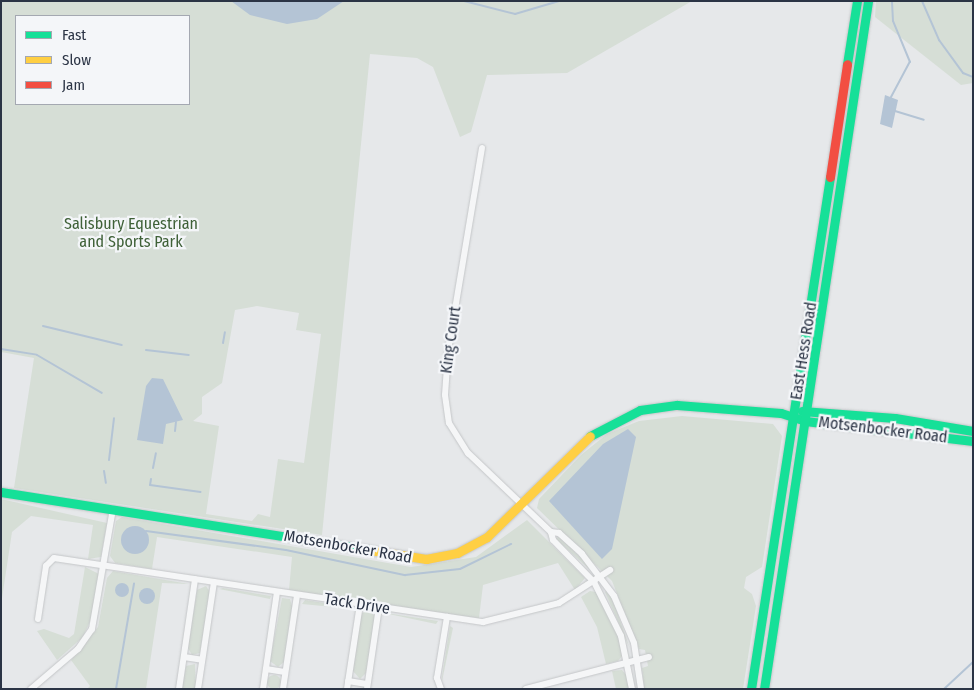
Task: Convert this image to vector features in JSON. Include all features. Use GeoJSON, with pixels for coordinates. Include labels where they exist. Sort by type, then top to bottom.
{"type":"FeatureCollection","features":[{"type":"Feature","properties":{"kind":"main road","name":"East Hess Road"},"geometry":{"type":"LineString","coordinates":[[752,689],[857,1]]}},
{"type":"Feature","properties":{"kind":"main road","name":"East Hess Road"},"geometry":{"type":"LineString","coordinates":[[764,689],[868,1]]}},
{"type":"Feature","properties":{"kind":"main road","name":"Motsenbocker Road"},"geometry":{"type":"LineString","coordinates":[[1,492],[418,560],[474,546],[521,505],[592,432],[640,410],[677,405],[794,415],[805,421],[973,441]]}},
{"type":"Feature","properties":{"kind":"main road","name":"Motsenbocker Road"},"geometry":{"type":"LineString","coordinates":[[794,415],[807,409],[973,431]]}},
{"type":"Feature","properties":{"kind":"street","name":"King Court"},"geometry":{"type":"LineString","coordinates":[[482,148],[450,344],[446,411],[461,446],[551,532]]}},
{"type":"Feature","properties":{"kind":"street"},"geometry":{"type":"LineString","coordinates":[[31,689],[90,633],[105,566],[114,509]]}},
{"type":"Feature","properties":{"kind":"street"},"geometry":{"type":"LineString","coordinates":[[551,532],[565,538],[602,577],[622,612],[638,660],[641,689]]}},
{"type":"Feature","properties":{"kind":"street"},"geometry":{"type":"LineString","coordinates":[[551,532],[553,540],[594,582],[615,619],[629,662],[632,689]]}},
{"type":"Feature","properties":{"kind":"street","name":"Tack Drive"},"geometry":{"type":"LineString","coordinates":[[38,619],[51,559],[447,618],[502,620],[559,604],[610,570]]}},
{"type":"Feature","properties":{"kind":"street"},"geometry":{"type":"LineString","coordinates":[[179,689],[195,579]]}},
{"type":"Feature","properties":{"kind":"street"},"geometry":{"type":"LineString","coordinates":[[198,689],[214,582]]}},
{"type":"Feature","properties":{"kind":"street"},"geometry":{"type":"LineString","coordinates":[[263,689],[278,592]]}},
{"type":"Feature","properties":{"kind":"street"},"geometry":{"type":"LineString","coordinates":[[283,689],[297,595]]}},
{"type":"Feature","properties":{"kind":"street"},"geometry":{"type":"LineString","coordinates":[[360,604],[348,685],[367,687],[379,607]]}},
{"type":"Feature","properties":{"kind":"street"},"geometry":{"type":"LineString","coordinates":[[439,688],[447,618]]}},
{"type":"Feature","properties":{"kind":"street"},"geometry":{"type":"LineString","coordinates":[[184,657],[202,660]]}},
{"type":"Feature","properties":{"kind":"street"},"geometry":{"type":"LineString","coordinates":[[526,689],[649,657]]}},
{"type":"Feature","properties":{"kind":"street"},"geometry":{"type":"LineString","coordinates":[[266,669],[285,672]]}},
{"type":"Feature","properties":{"kind":"green space","name":"Salisbury Equestrian and Sports Park"},"geometry":{"type":"Polygon","coordinates":[[[1,1],[692,1],[567,73],[487,75],[471,132],[460,137],[433,67],[417,58],[370,54],[322,535],[14,488],[34,358],[1,352],[1,1]],[[257,306],[235,310],[222,383],[202,397],[202,414],[193,421],[219,426],[206,514],[252,521],[258,514],[270,517],[278,459],[304,463],[321,334],[296,330],[299,313],[257,306]]]}},
{"type":"Feature","properties":{"kind":"green space"},"geometry":{"type":"Polygon","coordinates":[[[876,1],[973,1],[973,83],[961,85],[875,17],[876,1]]]}},
{"type":"Feature","properties":{"kind":"green space"},"geometry":{"type":"Polygon","coordinates":[[[682,416],[773,424],[782,436],[762,567],[746,577],[744,588],[752,594],[756,606],[743,689],[644,689],[642,668],[648,666],[645,650],[639,649],[612,581],[537,508],[539,499],[581,455],[607,434],[639,421],[682,416]]]}},
{"type":"Feature","properties":{"kind":"green space"},"geometry":{"type":"Polygon","coordinates":[[[1,499],[107,523],[101,557],[88,559],[93,525],[31,516],[12,532],[1,605],[1,499]]]}},
{"type":"Feature","properties":{"kind":"green space"},"geometry":{"type":"Polygon","coordinates":[[[122,517],[411,567],[476,557],[527,520],[585,578],[575,590],[558,563],[483,585],[479,618],[463,616],[289,590],[292,557],[157,537],[152,569],[115,563],[110,556],[116,521],[122,517]]]}},
{"type":"Feature","properties":{"kind":"green space"},"geometry":{"type":"Polygon","coordinates":[[[559,536],[589,566],[589,569],[556,539],[559,536]]]}},
{"type":"Feature","properties":{"kind":"green space"},"geometry":{"type":"Polygon","coordinates":[[[85,567],[99,574],[91,619],[83,637],[57,660],[37,631],[44,629],[69,638],[74,634],[85,567]]]}},
{"type":"Feature","properties":{"kind":"green space"},"geometry":{"type":"Polygon","coordinates":[[[113,571],[189,584],[162,583],[146,689],[87,689],[90,686],[71,660],[98,627],[107,578],[113,571]]]}},
{"type":"Feature","properties":{"kind":"green space"},"geometry":{"type":"Polygon","coordinates":[[[206,586],[210,592],[200,653],[192,655],[188,648],[197,590],[206,586]]]}},
{"type":"Feature","properties":{"kind":"green space"},"geometry":{"type":"Polygon","coordinates":[[[223,588],[271,596],[270,599],[219,589],[223,588]]]}},
{"type":"Feature","properties":{"kind":"green space"},"geometry":{"type":"Polygon","coordinates":[[[590,591],[596,592],[618,634],[623,655],[618,661],[606,664],[597,627],[581,597],[590,591]]]}},
{"type":"Feature","properties":{"kind":"green space"},"geometry":{"type":"Polygon","coordinates":[[[605,592],[613,600],[630,649],[605,592]]]}},
{"type":"Feature","properties":{"kind":"green space"},"geometry":{"type":"Polygon","coordinates":[[[282,598],[290,599],[292,606],[284,662],[278,667],[270,661],[282,598]]]}},
{"type":"Feature","properties":{"kind":"green space"},"geometry":{"type":"Polygon","coordinates":[[[305,600],[351,607],[354,609],[302,604],[305,600]]]}},
{"type":"Feature","properties":{"kind":"green space"},"geometry":{"type":"Polygon","coordinates":[[[368,610],[375,616],[366,673],[360,679],[353,671],[361,614],[368,610]]]}},
{"type":"Feature","properties":{"kind":"green space"},"geometry":{"type":"Polygon","coordinates":[[[384,613],[386,613],[438,621],[436,624],[384,613]]]}},
{"type":"Feature","properties":{"kind":"green space"},"geometry":{"type":"Polygon","coordinates":[[[450,626],[453,628],[442,681],[442,677],[450,626]]]}},
{"type":"Feature","properties":{"kind":"green space"},"geometry":{"type":"Polygon","coordinates":[[[195,664],[196,689],[182,689],[186,666],[195,664]]]}},
{"type":"Feature","properties":{"kind":"green space"},"geometry":{"type":"Polygon","coordinates":[[[622,670],[628,677],[629,689],[616,689],[612,671],[622,670]]]}},
{"type":"Feature","properties":{"kind":"green space"},"geometry":{"type":"Polygon","coordinates":[[[271,675],[277,675],[281,682],[277,689],[271,689],[267,685],[267,679],[271,675]]]}},
{"type":"Feature","properties":{"kind":"water"},"geometry":{"type":"Polygon","coordinates":[[[231,1],[344,1],[317,19],[287,24],[250,15],[231,1]]]}},
{"type":"Feature","properties":{"kind":"water"},"geometry":{"type":"Polygon","coordinates":[[[885,95],[898,100],[892,128],[880,124],[885,95]]]}},
{"type":"Feature","properties":{"kind":"water"},"geometry":{"type":"Polygon","coordinates":[[[152,378],[163,379],[183,420],[166,424],[163,444],[137,440],[146,386],[152,378]]]}},
{"type":"Feature","properties":{"kind":"water"},"geometry":{"type":"Polygon","coordinates":[[[628,429],[636,437],[612,549],[602,559],[549,501],[603,444],[628,429]]]}},
{"type":"Feature","properties":{"kind":"water"},"geometry":{"type":"Polygon","coordinates":[[[135,526],[145,530],[149,540],[145,550],[135,554],[125,550],[121,540],[125,530],[135,526]]]}},
{"type":"Feature","properties":{"kind":"water"},"geometry":{"type":"Polygon","coordinates":[[[122,583],[127,585],[129,590],[127,595],[122,597],[117,595],[115,590],[117,585],[122,583]]]}},
{"type":"Feature","properties":{"kind":"water"},"geometry":{"type":"Polygon","coordinates":[[[144,588],[150,588],[155,593],[153,602],[144,604],[139,599],[139,593],[144,588]]]}},
{"type":"Feature","properties":{"kind":"waterway"},"geometry":{"type":"LineString","coordinates":[[464,1],[515,14],[559,1]]}},
{"type":"Feature","properties":{"kind":"waterway"},"geometry":{"type":"LineString","coordinates":[[891,97],[910,62],[893,21],[892,1]]}},
{"type":"Feature","properties":{"kind":"waterway"},"geometry":{"type":"LineString","coordinates":[[922,1],[939,40],[963,73],[973,77]]}},
{"type":"Feature","properties":{"kind":"waterway"},"geometry":{"type":"LineString","coordinates":[[895,111],[924,120]]}},
{"type":"Feature","properties":{"kind":"waterway"},"geometry":{"type":"LineString","coordinates":[[43,326],[122,345]]}},
{"type":"Feature","properties":{"kind":"waterway"},"geometry":{"type":"LineString","coordinates":[[223,343],[225,332]]}},
{"type":"Feature","properties":{"kind":"waterway"},"geometry":{"type":"LineString","coordinates":[[1,349],[37,355],[102,393]]}},
{"type":"Feature","properties":{"kind":"waterway"},"geometry":{"type":"LineString","coordinates":[[146,350],[189,355]]}},
{"type":"Feature","properties":{"kind":"waterway"},"geometry":{"type":"LineString","coordinates":[[109,460],[114,418]]}},
{"type":"Feature","properties":{"kind":"waterway"},"geometry":{"type":"LineString","coordinates":[[175,431],[176,422]]}},
{"type":"Feature","properties":{"kind":"waterway"},"geometry":{"type":"LineString","coordinates":[[153,468],[156,453]]}},
{"type":"Feature","properties":{"kind":"waterway"},"geometry":{"type":"LineString","coordinates":[[104,471],[106,483]]}},
{"type":"Feature","properties":{"kind":"waterway"},"geometry":{"type":"LineString","coordinates":[[151,479],[150,485],[201,492]]}},
{"type":"Feature","properties":{"kind":"waterway"},"geometry":{"type":"LineString","coordinates":[[146,531],[286,550],[405,575],[460,569],[511,544]]}},
{"type":"Feature","properties":{"kind":"waterway"},"geometry":{"type":"LineString","coordinates":[[116,689],[134,584]]}},
{"type":"Feature","properties":{"kind":"waterway"},"geometry":{"type":"LineString","coordinates":[[944,689],[973,662]]}},
{"type":"Feature","properties":{"kind":"traffic: fast"},"geometry":{"type":"LineString","coordinates":[[847,64],[857,1]]}},
{"type":"Feature","properties":{"kind":"traffic: fast"},"geometry":{"type":"LineString","coordinates":[[764,689],[868,1]]}},
{"type":"Feature","properties":{"kind":"traffic: fast"},"geometry":{"type":"LineString","coordinates":[[751,689],[830,177]]}},
{"type":"Feature","properties":{"kind":"traffic: fast"},"geometry":{"type":"LineString","coordinates":[[590,436],[640,410],[677,405],[781,413],[805,421],[973,441]]}},
{"type":"Feature","properties":{"kind":"traffic: fast"},"geometry":{"type":"LineString","coordinates":[[802,411],[895,418],[973,431]]}},
{"type":"Feature","properties":{"kind":"traffic: fast"},"geometry":{"type":"LineString","coordinates":[[1,492],[370,550]]}},
{"type":"Feature","properties":{"kind":"traffic: slow"},"geometry":{"type":"LineString","coordinates":[[370,550],[426,559],[457,553],[487,537],[590,436]]}},
{"type":"Feature","properties":{"kind":"traffic: jam"},"geometry":{"type":"LineString","coordinates":[[830,177],[847,64]]}}]}
